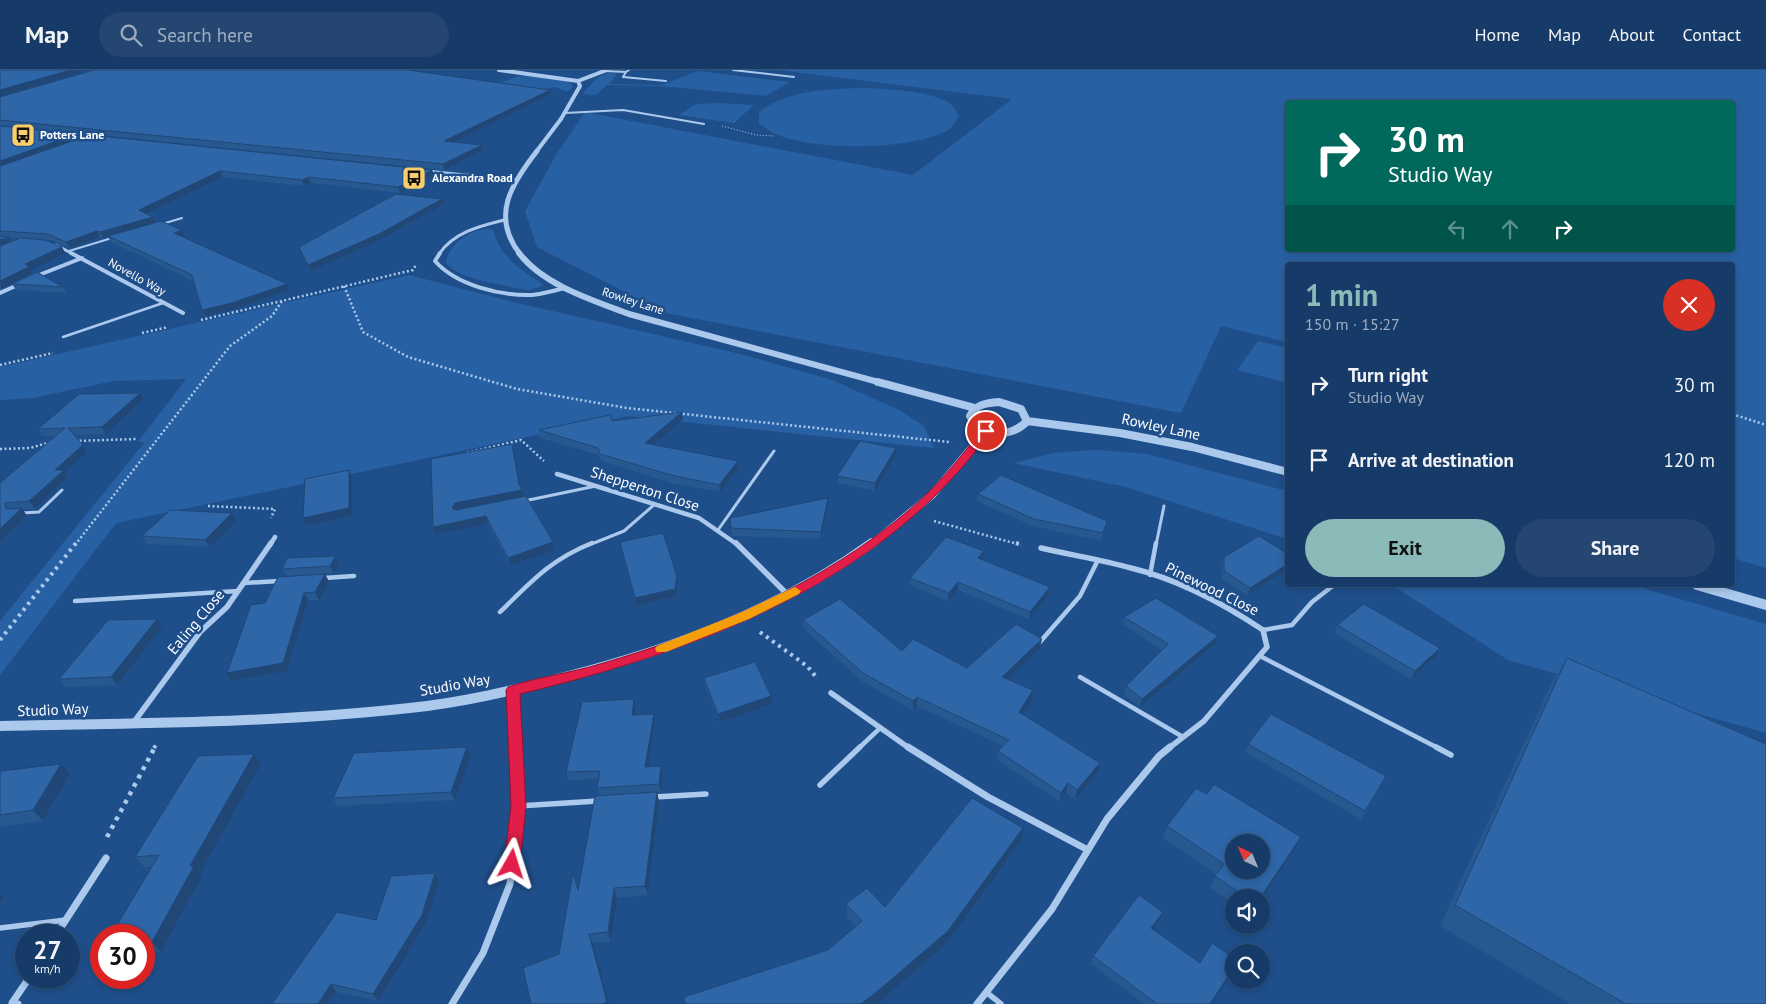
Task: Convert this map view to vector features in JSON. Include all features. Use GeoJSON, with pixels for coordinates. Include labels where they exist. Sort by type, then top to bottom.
{"type":"FeatureCollection","features":[{"type":"Feature","properties":{"kind":"street"},"geometry":{"type":"LineString","coordinates":[[499,70],[578,81],[606,70]]}},
{"type":"Feature","properties":{"kind":"street"},"geometry":{"type":"LineString","coordinates":[[566,288],[534,295],[515,294],[465,282],[439,270],[434,261],[439,251],[460,233],[504,220],[515,180],[565,113],[580,86],[578,81]]}},
{"type":"Feature","properties":{"kind":"street"},"geometry":{"type":"LineString","coordinates":[[65,134],[94,137]]}},
{"type":"Feature","properties":{"kind":"street"},"geometry":{"type":"LineString","coordinates":[[422,170],[515,180]]}},
{"type":"Feature","properties":{"kind":"street","name":"Rowley Lane"},"geometry":{"type":"LineString","coordinates":[[504,220],[511,243],[524,260],[547,277],[594,301],[629,314],[975,408]]}},
{"type":"Feature","properties":{"kind":"street","name":"Novello Way"},"geometry":{"type":"LineString","coordinates":[[51,243],[183,313]]}},
{"type":"Feature","properties":{"kind":"street"},"geometry":{"type":"LineString","coordinates":[[32,278],[82,258]]}},
{"type":"Feature","properties":{"kind":"street"},"geometry":{"type":"LineString","coordinates":[[0,293],[24,282]]}},
{"type":"Feature","properties":{"kind":"street"},"geometry":{"type":"LineString","coordinates":[[990,402],[1009,404],[1023,411],[1027,421],[1020,429],[1013,432],[986,431],[970,420],[971,411],[975,408],[990,402]]}},
{"type":"Feature","properties":{"kind":"street","name":"Rowley Lane"},"geometry":{"type":"LineString","coordinates":[[1027,421],[1120,433],[1192,447],[1285,471]]}},
{"type":"Feature","properties":{"kind":"street","name":"Studio Way"},"geometry":{"type":"LineString","coordinates":[[0,726],[339,715],[432,706],[600,670],[649,654],[745,616],[788,595],[851,558],[913,512],[952,475],[986,431]]}},
{"type":"Feature","properties":{"kind":"street","name":"Shepperton Close"},"geometry":{"type":"LineString","coordinates":[[557,474],[698,518],[731,538],[788,595]]}},
{"type":"Feature","properties":{"kind":"street","name":"Ealing Close"},"geometry":{"type":"LineString","coordinates":[[134,723],[200,632],[228,607],[275,537]]}},
{"type":"Feature","properties":{"kind":"street","name":"Pinewood Close"},"geometry":{"type":"LineString","coordinates":[[1041,548],[1098,560],[1150,574],[1178,584],[1236,613],[1263,630],[1267,647],[1260,656]]}},
{"type":"Feature","properties":{"kind":"street"},"geometry":{"type":"LineString","coordinates":[[1703,587],[1766,605]]}},
{"type":"Feature","properties":{"kind":"street"},"geometry":{"type":"LineString","coordinates":[[977,1004],[1052,909],[1107,819],[1158,756],[1204,721],[1260,656]]}},
{"type":"Feature","properties":{"kind":"street"},"geometry":{"type":"LineString","coordinates":[[452,1004],[483,953],[510,884],[518,806],[513,690]]}},
{"type":"Feature","properties":{"kind":"street"},"geometry":{"type":"LineString","coordinates":[[831,694],[878,730],[917,756],[1031,822],[1088,850]]}},
{"type":"Feature","properties":{"kind":"street"},"geometry":{"type":"LineString","coordinates":[[63,924],[106,858]]}},
{"type":"Feature","properties":{"kind":"street"},"geometry":{"type":"LineString","coordinates":[[14,1004],[23,989]]}},
{"type":"Feature","properties":{"kind":"lane"},"geometry":{"type":"LineString","coordinates":[[606,70],[626,72]]}},
{"type":"Feature","properties":{"kind":"lane"},"geometry":{"type":"LineString","coordinates":[[629,70],[623,77],[629,79],[666,80]]}},
{"type":"Feature","properties":{"kind":"lane"},"geometry":{"type":"LineString","coordinates":[[733,70],[794,77]]}},
{"type":"Feature","properties":{"kind":"lane"},"geometry":{"type":"LineString","coordinates":[[565,113],[623,110],[704,124]]}},
{"type":"Feature","properties":{"kind":"lane"},"geometry":{"type":"LineString","coordinates":[[85,140],[94,137]]}},
{"type":"Feature","properties":{"kind":"lane"},"geometry":{"type":"LineString","coordinates":[[156,226],[182,218]]}},
{"type":"Feature","properties":{"kind":"lane"},"geometry":{"type":"LineString","coordinates":[[69,251],[120,236]]}},
{"type":"Feature","properties":{"kind":"lane"},"geometry":{"type":"LineString","coordinates":[[64,337],[163,303]]}},
{"type":"Feature","properties":{"kind":"lane"},"geometry":{"type":"LineString","coordinates":[[718,530],[774,451]]}},
{"type":"Feature","properties":{"kind":"lane"},"geometry":{"type":"LineString","coordinates":[[514,503],[597,486]]}},
{"type":"Feature","properties":{"kind":"lane"},"geometry":{"type":"LineString","coordinates":[[12,513],[39,512],[62,490]]}},
{"type":"Feature","properties":{"kind":"lane"},"geometry":{"type":"LineString","coordinates":[[500,612],[546,567],[568,553],[624,531],[655,504]]}},
{"type":"Feature","properties":{"kind":"lane"},"geometry":{"type":"LineString","coordinates":[[1150,574],[1164,506]]}},
{"type":"Feature","properties":{"kind":"lane"},"geometry":{"type":"LineString","coordinates":[[1040,642],[1080,596],[1098,560]]}},
{"type":"Feature","properties":{"kind":"lane"},"geometry":{"type":"LineString","coordinates":[[318,578],[354,576]]}},
{"type":"Feature","properties":{"kind":"lane"},"geometry":{"type":"LineString","coordinates":[[244,583],[290,580]]}},
{"type":"Feature","properties":{"kind":"lane"},"geometry":{"type":"LineString","coordinates":[[1263,630],[1292,625],[1312,602],[1331,587]]}},
{"type":"Feature","properties":{"kind":"lane"},"geometry":{"type":"LineString","coordinates":[[75,601],[238,591]]}},
{"type":"Feature","properties":{"kind":"lane"},"geometry":{"type":"LineString","coordinates":[[1260,656],[1451,755]]}},
{"type":"Feature","properties":{"kind":"lane"},"geometry":{"type":"LineString","coordinates":[[1080,677],[1183,736]]}},
{"type":"Feature","properties":{"kind":"lane"},"geometry":{"type":"LineString","coordinates":[[820,785],[878,730]]}},
{"type":"Feature","properties":{"kind":"lane"},"geometry":{"type":"LineString","coordinates":[[647,798],[706,794]]}},
{"type":"Feature","properties":{"kind":"lane"},"geometry":{"type":"LineString","coordinates":[[518,806],[607,800]]}},
{"type":"Feature","properties":{"kind":"lane"},"geometry":{"type":"LineString","coordinates":[[0,928],[66,920]]}},
{"type":"Feature","properties":{"kind":"lane"},"geometry":{"type":"LineString","coordinates":[[986,992],[1001,1004]]}},
{"type":"Feature","properties":{"kind":"path"},"geometry":{"type":"LineString","coordinates":[[704,124],[738,128],[768,138],[774,136]]}},
{"type":"Feature","properties":{"kind":"path"},"geometry":{"type":"LineString","coordinates":[[196,321],[413,270]]}},
{"type":"Feature","properties":{"kind":"path"},"geometry":{"type":"LineString","coordinates":[[344,286],[363,332],[408,357],[517,389],[627,408],[927,438],[974,446]]}},
{"type":"Feature","properties":{"kind":"path"},"geometry":{"type":"LineString","coordinates":[[0,640],[230,346],[272,316],[282,300]]}},
{"type":"Feature","properties":{"kind":"path"},"geometry":{"type":"LineString","coordinates":[[140,333],[168,327]]}},
{"type":"Feature","properties":{"kind":"path"},"geometry":{"type":"LineString","coordinates":[[0,365],[56,352]]}},
{"type":"Feature","properties":{"kind":"path"},"geometry":{"type":"LineString","coordinates":[[1735,415],[1766,425]]}},
{"type":"Feature","properties":{"kind":"path"},"geometry":{"type":"LineString","coordinates":[[72,440],[136,439]]}},
{"type":"Feature","properties":{"kind":"path"},"geometry":{"type":"LineString","coordinates":[[463,453],[520,440],[557,474]]}},
{"type":"Feature","properties":{"kind":"path"},"geometry":{"type":"LineString","coordinates":[[0,449],[30,448],[54,441]]}},
{"type":"Feature","properties":{"kind":"path"},"geometry":{"type":"LineString","coordinates":[[208,506],[275,509],[266,530],[275,537]]}},
{"type":"Feature","properties":{"kind":"path"},"geometry":{"type":"LineString","coordinates":[[913,512],[946,526],[1041,548]]}},
{"type":"Feature","properties":{"kind":"path"},"geometry":{"type":"LineString","coordinates":[[745,616],[764,636],[806,666],[831,694]]}},
{"type":"Feature","properties":{"kind":"path"},"geometry":{"type":"LineString","coordinates":[[106,858],[100,852],[125,800],[169,722]]}},
{"type":"Feature","properties":{"kind":"shaded area"},"geometry":{"type":"Polygon","coordinates":[[[779,70],[1766,70],[1766,568],[1735,559],[1735,262],[1285,262],[1285,342],[1221,326],[1181,413],[666,313],[537,247],[525,211],[556,155],[585,112],[913,175],[1012,99],[779,70]]]}},
{"type":"Feature","properties":{"kind":"shaded area"},"geometry":{"type":"Polygon","coordinates":[[[698,71],[790,82],[766,96],[661,86],[607,85],[596,95],[583,94],[597,78],[611,73],[617,74],[610,84],[662,85],[698,71]]]}},
{"type":"Feature","properties":{"kind":"shaded area"},"geometry":{"type":"Polygon","coordinates":[[[518,76],[554,87],[544,90],[501,83],[518,76]]]}},
{"type":"Feature","properties":{"kind":"shaded area"},"geometry":{"type":"Polygon","coordinates":[[[520,76],[567,81],[573,86],[571,90],[566,91],[520,76]]]}},
{"type":"Feature","properties":{"kind":"shaded area"},"geometry":{"type":"Polygon","coordinates":[[[867,88],[912,92],[936,97],[953,106],[959,117],[950,129],[934,136],[889,145],[863,146],[838,146],[792,140],[774,133],[759,124],[759,112],[771,104],[784,99],[825,90],[867,88]]]}},
{"type":"Feature","properties":{"kind":"shaded area"},"geometry":{"type":"Polygon","coordinates":[[[696,104],[754,105],[734,123],[679,115],[696,104]]]}},
{"type":"Feature","properties":{"kind":"shaded area"},"geometry":{"type":"Polygon","coordinates":[[[490,229],[494,231],[496,240],[512,262],[543,284],[542,286],[529,290],[481,281],[461,274],[446,263],[451,250],[462,238],[476,231],[490,229]]]}},
{"type":"Feature","properties":{"kind":"shaded area"},"geometry":{"type":"Polygon","coordinates":[[[409,275],[505,300],[740,354],[832,380],[901,411],[924,426],[934,448],[628,416],[116,523],[0,675],[0,621],[145,442],[138,442],[186,379],[113,381],[33,398],[0,400],[0,367],[409,275]]]}},
{"type":"Feature","properties":{"kind":"shaded area"},"geometry":{"type":"Polygon","coordinates":[[[1258,341],[1285,348],[1285,382],[1237,370],[1258,341]]]}},
{"type":"Feature","properties":{"kind":"shaded area"},"geometry":{"type":"Polygon","coordinates":[[[1096,450],[1147,454],[1285,490],[1285,538],[1126,487],[1014,463],[1053,453],[1096,450]]]}},
{"type":"Feature","properties":{"kind":"shaded area"},"geometry":{"type":"Polygon","coordinates":[[[1395,587],[1639,587],[1766,624],[1766,733],[1508,660],[1395,587]]]}},
{"type":"Feature","properties":{"kind":"building"},"geometry":{"type":"Polygon","coordinates":[[[0,70],[71,70],[0,90],[0,70]]]}},
{"type":"Feature","properties":{"kind":"building"},"geometry":{"type":"Polygon","coordinates":[[[94,70],[408,70],[550,90],[444,141],[482,145],[443,164],[0,120],[0,97],[94,70]]]}},
{"type":"Feature","properties":{"kind":"building"},"geometry":{"type":"Polygon","coordinates":[[[0,126],[77,134],[0,161],[0,126]]]}},
{"type":"Feature","properties":{"kind":"building"},"geometry":{"type":"Polygon","coordinates":[[[90,135],[432,170],[398,187],[309,177],[302,180],[220,171],[139,210],[153,217],[100,232],[97,231],[66,242],[48,234],[0,231],[0,166],[90,135]]]}},
{"type":"Feature","properties":{"kind":"building"},"geometry":{"type":"Polygon","coordinates":[[[396,194],[442,199],[379,234],[308,265],[299,247],[396,194]]]}},
{"type":"Feature","properties":{"kind":"building"},"geometry":{"type":"Polygon","coordinates":[[[161,221],[182,230],[174,233],[287,284],[232,303],[202,310],[192,275],[108,236],[161,221]]]}},
{"type":"Feature","properties":{"kind":"building"},"geometry":{"type":"Polygon","coordinates":[[[0,236],[9,237],[0,240],[0,236]]]}},
{"type":"Feature","properties":{"kind":"building"},"geometry":{"type":"Polygon","coordinates":[[[20,238],[45,240],[62,247],[25,264],[29,267],[0,281],[0,246],[20,238]]]}},
{"type":"Feature","properties":{"kind":"building"},"geometry":{"type":"Polygon","coordinates":[[[37,272],[63,287],[12,284],[37,272]]]}},
{"type":"Feature","properties":{"kind":"building"},"geometry":{"type":"Polygon","coordinates":[[[140,393],[102,427],[68,428],[83,445],[55,470],[64,470],[29,501],[5,503],[6,509],[22,508],[0,529],[0,483],[65,428],[38,429],[79,394],[140,393]]]}},
{"type":"Feature","properties":{"kind":"building"},"geometry":{"type":"Polygon","coordinates":[[[682,412],[645,443],[738,461],[719,485],[671,475],[600,454],[598,448],[539,430],[610,415],[612,421],[682,412]]]}},
{"type":"Feature","properties":{"kind":"building"},"geometry":{"type":"Polygon","coordinates":[[[860,441],[896,448],[875,483],[837,476],[860,441]]]}},
{"type":"Feature","properties":{"kind":"building"},"geometry":{"type":"Polygon","coordinates":[[[512,444],[519,484],[522,490],[455,503],[452,508],[456,510],[526,496],[553,542],[508,558],[486,516],[433,527],[431,459],[512,444]]]}},
{"type":"Feature","properties":{"kind":"building"},"geometry":{"type":"Polygon","coordinates":[[[349,470],[349,508],[303,518],[305,479],[349,470]]]}},
{"type":"Feature","properties":{"kind":"building"},"geometry":{"type":"Polygon","coordinates":[[[1001,475],[1107,521],[1103,533],[1034,519],[978,494],[1001,475]]]}},
{"type":"Feature","properties":{"kind":"building"},"geometry":{"type":"Polygon","coordinates":[[[828,498],[821,532],[731,528],[730,518],[828,498]]]}},
{"type":"Feature","properties":{"kind":"building"},"geometry":{"type":"Polygon","coordinates":[[[170,510],[232,513],[205,540],[142,536],[170,510]]]}},
{"type":"Feature","properties":{"kind":"building"},"geometry":{"type":"Polygon","coordinates":[[[663,533],[677,576],[675,589],[635,598],[620,542],[663,533]]]}},
{"type":"Feature","properties":{"kind":"building"},"geometry":{"type":"Polygon","coordinates":[[[1259,536],[1285,552],[1285,566],[1250,588],[1224,571],[1224,557],[1259,536]]]}},
{"type":"Feature","properties":{"kind":"building"},"geometry":{"type":"Polygon","coordinates":[[[946,537],[984,551],[978,558],[1050,587],[1030,612],[958,582],[949,593],[910,578],[946,537]]]}},
{"type":"Feature","properties":{"kind":"building"},"geometry":{"type":"Polygon","coordinates":[[[336,556],[330,566],[282,569],[287,558],[336,556]]]}},
{"type":"Feature","properties":{"kind":"building"},"geometry":{"type":"Polygon","coordinates":[[[325,574],[315,592],[304,593],[283,663],[227,673],[251,605],[265,603],[278,577],[325,574]]]}},
{"type":"Feature","properties":{"kind":"building"},"geometry":{"type":"Polygon","coordinates":[[[1156,598],[1218,636],[1142,699],[1126,686],[1168,644],[1124,617],[1156,598]]]}},
{"type":"Feature","properties":{"kind":"building"},"geometry":{"type":"Polygon","coordinates":[[[840,599],[902,651],[913,639],[967,668],[1016,624],[1042,639],[1002,677],[1033,690],[1019,712],[1100,763],[1077,790],[1068,783],[1061,793],[998,751],[1009,740],[917,697],[913,701],[863,673],[803,620],[840,599]]]}},
{"type":"Feature","properties":{"kind":"building"},"geometry":{"type":"Polygon","coordinates":[[[1364,604],[1440,648],[1415,671],[1337,625],[1364,604]]]}},
{"type":"Feature","properties":{"kind":"building"},"geometry":{"type":"Polygon","coordinates":[[[157,619],[111,677],[59,679],[108,620],[157,619]]]}},
{"type":"Feature","properties":{"kind":"building"},"geometry":{"type":"Polygon","coordinates":[[[1567,658],[1766,744],[1766,1004],[1626,1004],[1455,905],[1567,658]]]}},
{"type":"Feature","properties":{"kind":"building"},"geometry":{"type":"Polygon","coordinates":[[[755,662],[771,696],[718,714],[704,678],[755,662]]]}},
{"type":"Feature","properties":{"kind":"building"},"geometry":{"type":"Polygon","coordinates":[[[634,699],[632,715],[654,714],[645,767],[661,766],[659,784],[597,788],[600,771],[566,772],[582,702],[634,699]]]}},
{"type":"Feature","properties":{"kind":"building"},"geometry":{"type":"Polygon","coordinates":[[[1271,714],[1386,776],[1365,811],[1248,744],[1271,714]]]}},
{"type":"Feature","properties":{"kind":"building"},"geometry":{"type":"Polygon","coordinates":[[[467,747],[451,792],[333,798],[354,753],[467,747]]]}},
{"type":"Feature","properties":{"kind":"building"},"geometry":{"type":"Polygon","coordinates":[[[254,754],[190,866],[194,866],[155,937],[155,924],[118,924],[159,855],[135,857],[198,756],[254,754]]]}},
{"type":"Feature","properties":{"kind":"building"},"geometry":{"type":"Polygon","coordinates":[[[61,764],[33,810],[0,815],[0,771],[61,764]]]}},
{"type":"Feature","properties":{"kind":"building"},"geometry":{"type":"Polygon","coordinates":[[[1214,784],[1301,837],[1266,889],[1234,889],[1215,876],[1224,864],[1167,826],[1196,788],[1207,794],[1214,784]]]}},
{"type":"Feature","properties":{"kind":"building"},"geometry":{"type":"Polygon","coordinates":[[[657,792],[645,886],[614,888],[608,932],[589,934],[607,1002],[602,1004],[531,1004],[523,968],[559,954],[573,873],[578,890],[595,796],[657,792]]]}},
{"type":"Feature","properties":{"kind":"building"},"geometry":{"type":"Polygon","coordinates":[[[972,798],[1023,828],[948,931],[861,1004],[685,1004],[684,997],[828,950],[862,921],[846,904],[867,888],[885,907],[972,798]]]}},
{"type":"Feature","properties":{"kind":"building"},"geometry":{"type":"Polygon","coordinates":[[[435,873],[422,915],[373,994],[331,984],[318,1004],[272,1004],[337,912],[376,920],[391,876],[435,873]]]}},
{"type":"Feature","properties":{"kind":"building"},"geometry":{"type":"Polygon","coordinates":[[[1139,895],[1163,912],[1151,928],[1200,963],[1212,943],[1225,952],[1225,981],[1210,1004],[1157,1004],[1093,956],[1139,895]]]}},
{"type":"Feature","properties":{"kind":"slow traffic"},"geometry":{"type":"LineString","coordinates":[[662,649],[745,616],[795,591]]}},
{"type":"Feature","properties":{"kind":"place","name":"Potters Lane"},"geometry":{"type":"Point","coordinates":[23,135]}},
{"type":"Feature","properties":{"kind":"place","name":"Alexandra Road"},"geometry":{"type":"Point","coordinates":[414,178]}},
{"type":"Feature","properties":{"kind":"route"},"geometry":{"type":"LineString","coordinates":[[512,864],[518,806],[513,690],[600,670],[649,654],[705,633],[788,595],[837,568],[874,544],[913,512],[952,475],[986,431]]}}]}
